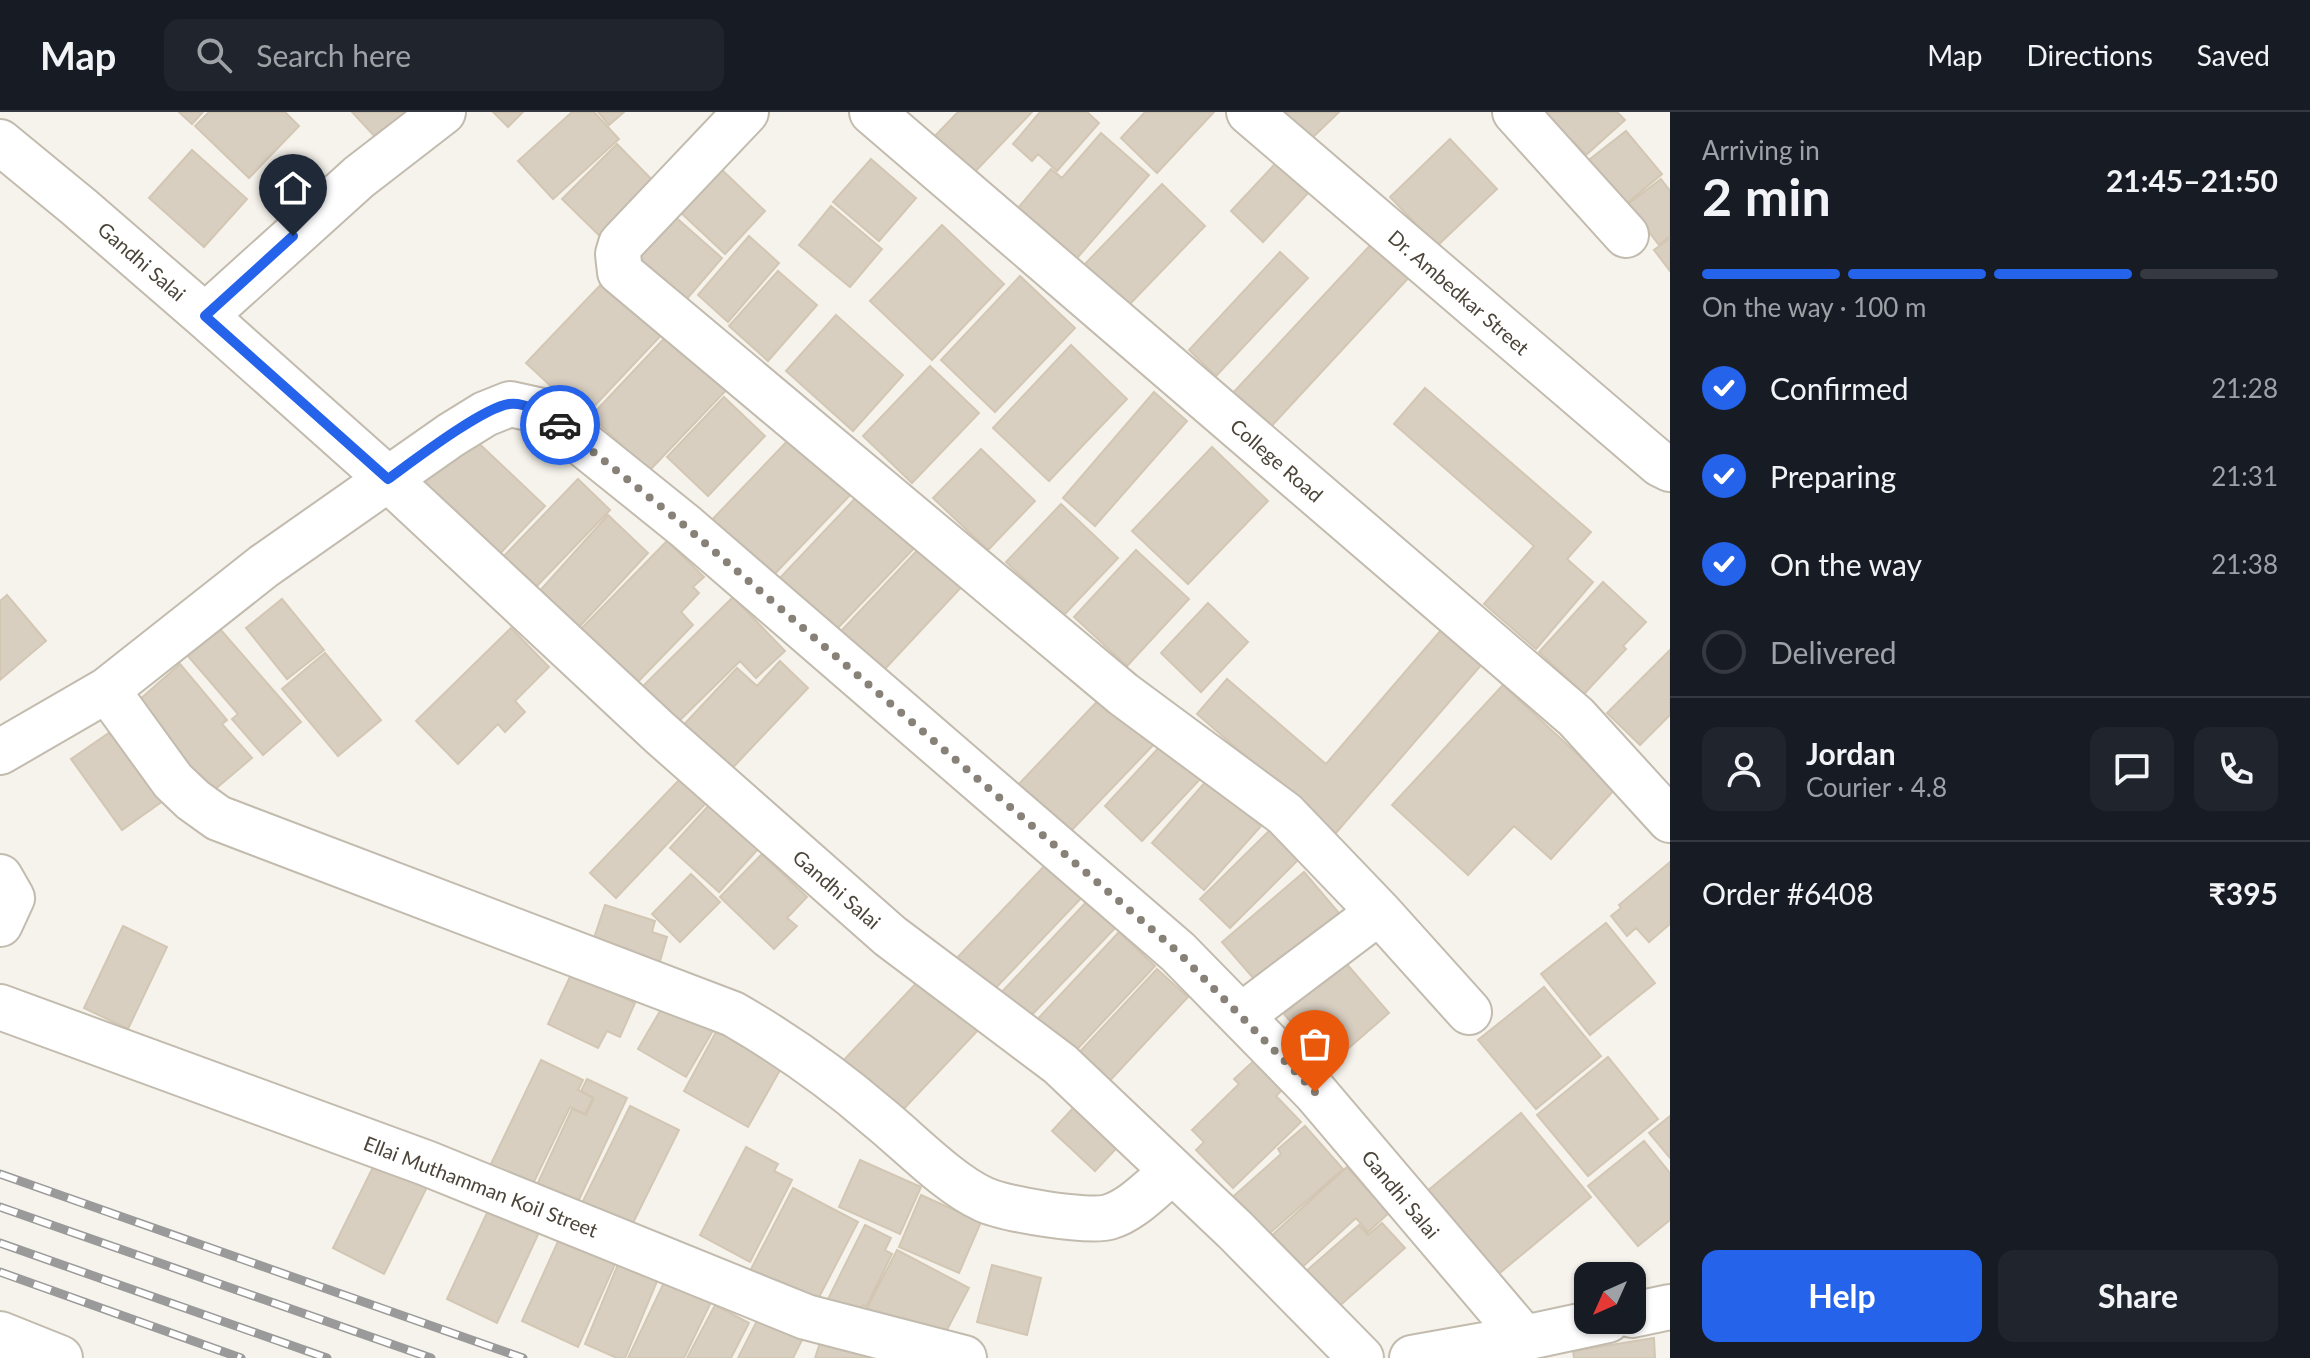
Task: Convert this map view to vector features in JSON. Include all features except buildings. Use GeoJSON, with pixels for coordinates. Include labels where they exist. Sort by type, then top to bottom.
{"type":"FeatureCollection","features":[{"type":"Feature","properties":{"kind":"street"},"geometry":{"type":"LineString","coordinates":[[205,316],[359,177],[443,112]]}},
{"type":"Feature","properties":{"kind":"street"},"geometry":{"type":"LineString","coordinates":[[746,112],[621,244],[618,254],[620,272],[1123,694],[1285,814],[1469,1012]]}},
{"type":"Feature","properties":{"kind":"street","name":"College Road"},"geometry":{"type":"LineString","coordinates":[[872,112],[1576,717],[1670,820]]}},
{"type":"Feature","properties":{"kind":"street","name":"Dr. Ambedkar Street"},"geometry":{"type":"LineString","coordinates":[[1249,112],[1660,464],[1670,469]]}},
{"type":"Feature","properties":{"kind":"street"},"geometry":{"type":"LineString","coordinates":[[1515,112],[1626,235]]}},
{"type":"Feature","properties":{"kind":"street","name":"Gandhi Salai"},"geometry":{"type":"LineString","coordinates":[[0,142],[205,316],[388,479],[660,733],[890,936],[1060,1064],[1235,1230],[1361,1358]]}},
{"type":"Feature","properties":{"kind":"street","name":"Gandhi Salai"},"geometry":{"type":"LineString","coordinates":[[388,479],[485,414],[510,404],[542,411],[685,526],[1178,952],[1315,1092],[1524,1338]]}},
{"type":"Feature","properties":{"kind":"street"},"geometry":{"type":"LineString","coordinates":[[0,752],[107,690],[264,566],[388,479]]}},
{"type":"Feature","properties":{"kind":"street"},"geometry":{"type":"LineString","coordinates":[[107,690],[173,781],[218,818],[733,1014],[779,1041],[840,1084],[960,1186],[984,1200],[1087,1219],[1109,1217],[1131,1205],[1173,1171]]}},
{"type":"Feature","properties":{"kind":"street"},"geometry":{"type":"LineString","coordinates":[[0,877],[12,898],[0,924]]}},
{"type":"Feature","properties":{"kind":"street"},"geometry":{"type":"LineString","coordinates":[[1241,1016],[1379,912]]}},
{"type":"Feature","properties":{"kind":"street","name":"Ellai Muthamman Koil Street"},"geometry":{"type":"LineString","coordinates":[[0,1007],[426,1163],[806,1317],[964,1358]]}},
{"type":"Feature","properties":{"kind":"street"},"geometry":{"type":"LineString","coordinates":[[1646,1312],[1670,1307]]}},
{"type":"Feature","properties":{"kind":"street"},"geometry":{"type":"LineString","coordinates":[[1412,1358],[1574,1327]]}},
{"type":"Feature","properties":{"kind":"street"},"geometry":{"type":"LineString","coordinates":[[0,1334],[60,1358]]}},
{"type":"Feature","properties":{"kind":"railway"},"geometry":{"type":"LineString","coordinates":[[0,1174],[523,1358]]}},
{"type":"Feature","properties":{"kind":"railway"},"geometry":{"type":"LineString","coordinates":[[0,1207],[431,1358]]}},
{"type":"Feature","properties":{"kind":"railway"},"geometry":{"type":"LineString","coordinates":[[0,1243],[327,1358]]}},
{"type":"Feature","properties":{"kind":"railway"},"geometry":{"type":"LineString","coordinates":[[0,1272],[241,1358]]}},
{"type":"Feature","properties":{"kind":"way so far"},"geometry":{"type":"LineString","coordinates":[[560,425],[685,526],[1178,952],[1315,1092]]}},
{"type":"Feature","properties":{"kind":"route"},"geometry":{"type":"LineString","coordinates":[[293,236],[205,316],[388,479],[468,424],[510,404],[542,411],[560,425]]}}]}
